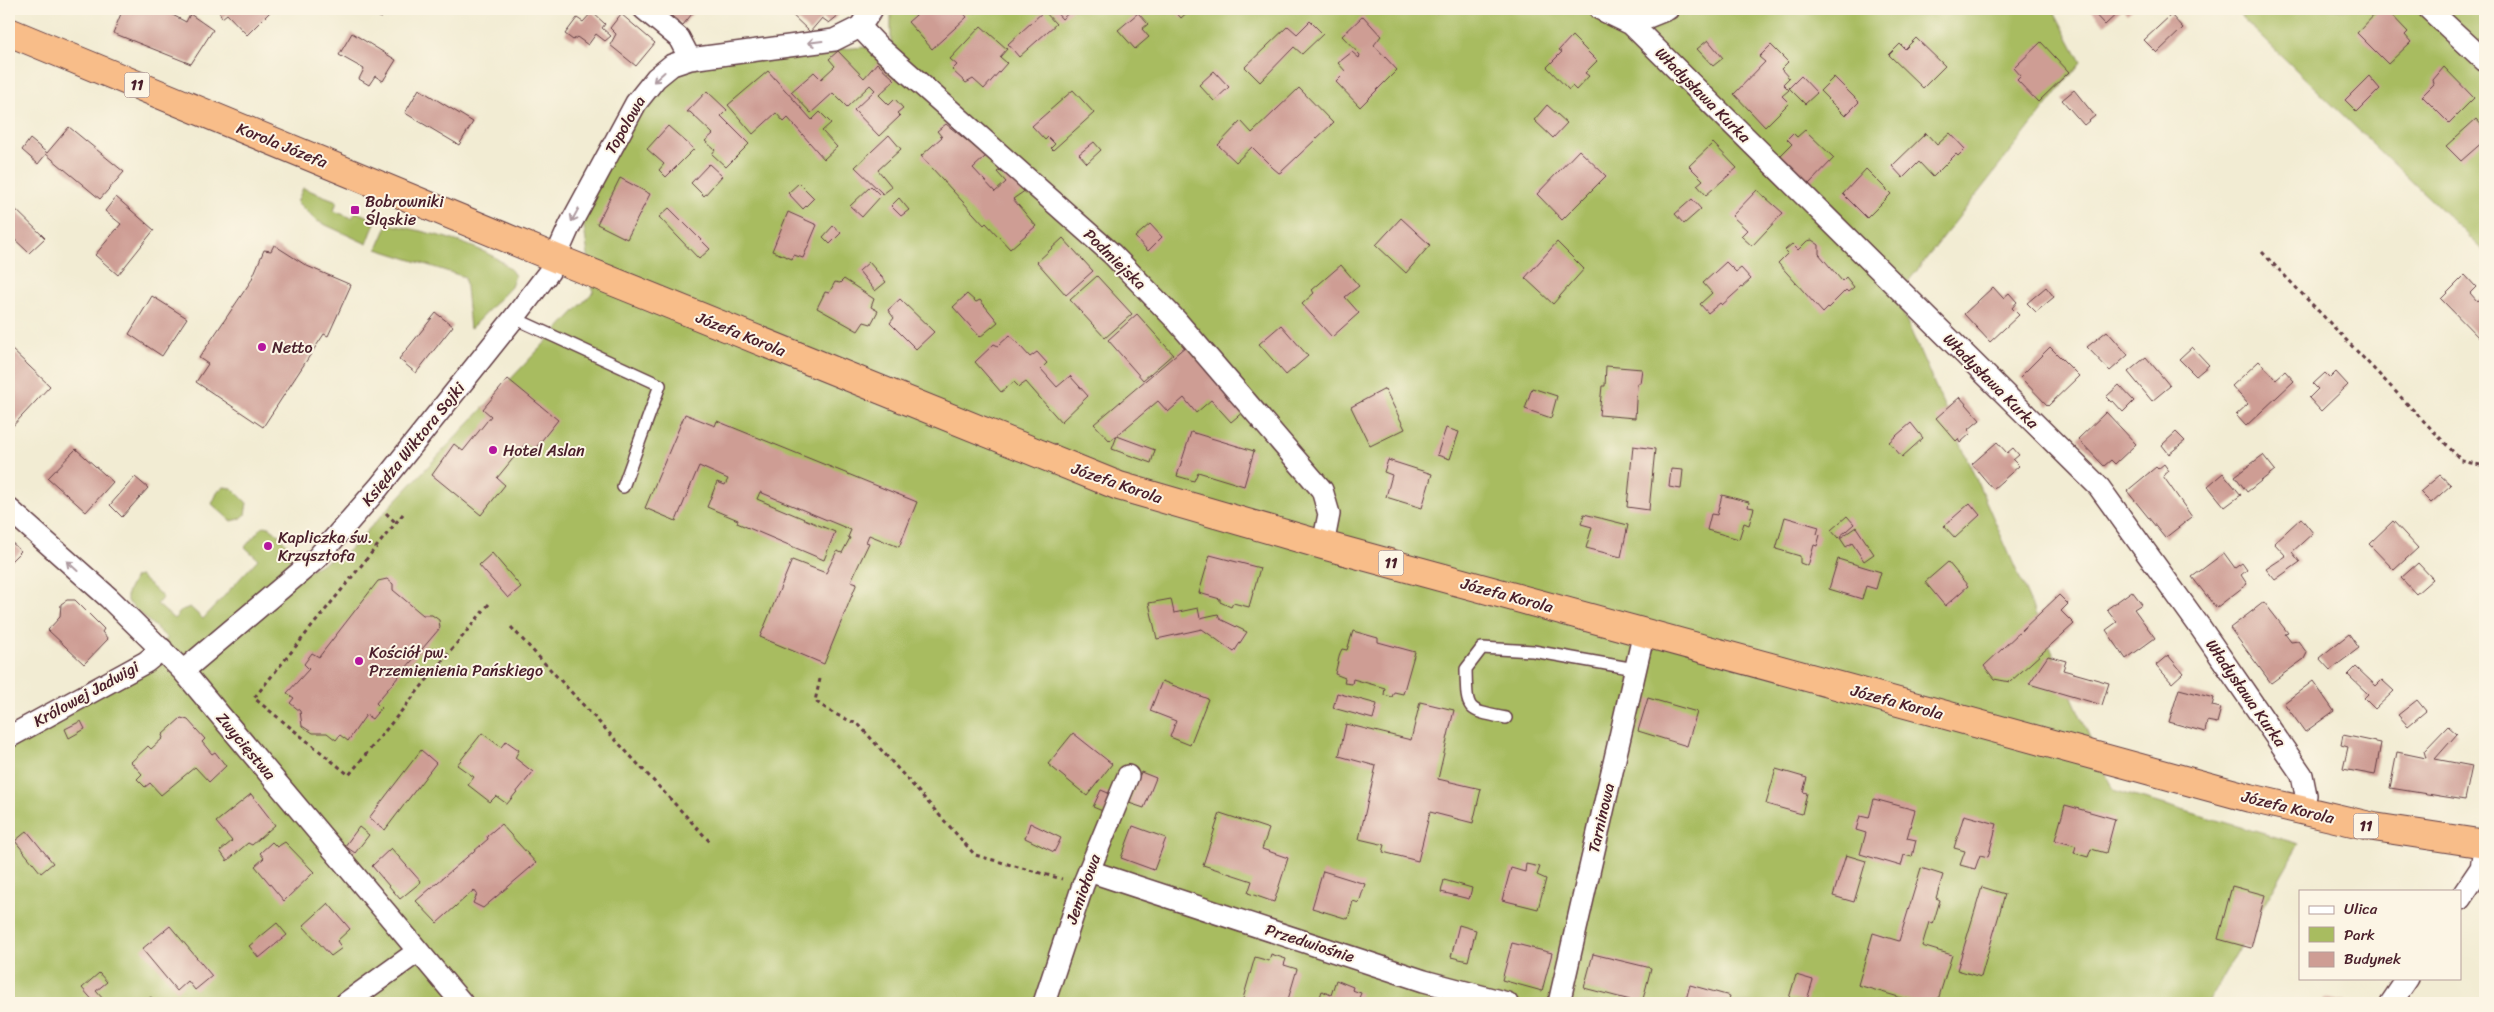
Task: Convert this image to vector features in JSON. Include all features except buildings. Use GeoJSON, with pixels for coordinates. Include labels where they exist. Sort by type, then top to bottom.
{"type":"FeatureCollection","features":[{"type":"Feature","properties":{"kind":"highway","name":"Korola Józefa"},"geometry":{"type":"LineString","coordinates":[[9,32],[555,258]]}},
{"type":"Feature","properties":{"kind":"highway","name":"Józefa Korola"},"geometry":{"type":"LineString","coordinates":[[555,258],[1119,486],[1323,545],[2302,812],[2426,837],[2485,844]]}},
{"type":"Feature","properties":{"kind":"street"},"geometry":{"type":"LineString","coordinates":[[644,9],[680,38],[690,59]]}},
{"type":"Feature","properties":{"kind":"street"},"geometry":{"type":"LineString","coordinates":[[860,27],[872,9]]}},
{"type":"Feature","properties":{"kind":"street","name":"Władysława Kurka"},"geometry":{"type":"LineString","coordinates":[[1600,9],[1631,24],[2099,487],[2200,627],[2302,775],[2306,795],[2302,812]]}},
{"type":"Feature","properties":{"kind":"street"},"geometry":{"type":"LineString","coordinates":[[1631,24],[1668,9]]}},
{"type":"Feature","properties":{"kind":"street"},"geometry":{"type":"LineString","coordinates":[[2430,9],[2485,61]]}},
{"type":"Feature","properties":{"kind":"street","name":"Topolowa"},"geometry":{"type":"LineString","coordinates":[[555,258],[570,226],[636,103],[656,78],[672,65],[690,59],[834,40],[860,27]]}},
{"type":"Feature","properties":{"kind":"street","name":"Podmiejska"},"geometry":{"type":"LineString","coordinates":[[860,27],[878,46],[1112,254],[1176,320],[1322,490],[1329,514],[1323,545]]}},
{"type":"Feature","properties":{"kind":"street","name":"Księdza Wiktora Sojki"},"geometry":{"type":"LineString","coordinates":[[183,671],[317,558],[379,488],[514,318],[548,272],[555,258]]}},
{"type":"Feature","properties":{"kind":"street","name":"Zwycięstwa"},"geometry":{"type":"LineString","coordinates":[[9,509],[109,598],[183,671],[417,952],[462,1003]]}},
{"type":"Feature","properties":{"kind":"street","name":"Tarninowa"},"geometry":{"type":"LineString","coordinates":[[1559,1003],[1644,632]]}},
{"type":"Feature","properties":{"kind":"street","name":"Królowej Jadwigi"},"geometry":{"type":"LineString","coordinates":[[9,737],[146,662],[162,649]]}},
{"type":"Feature","properties":{"kind":"street","name":"Jemiołowa"},"geometry":{"type":"LineString","coordinates":[[1044,1003],[1086,878],[1128,776]]}},
{"type":"Feature","properties":{"kind":"street"},"geometry":{"type":"LineString","coordinates":[[2462,896],[2481,868],[2485,844]]}},
{"type":"Feature","properties":{"kind":"street","name":"Przedwiośnie"},"geometry":{"type":"LineString","coordinates":[[1086,878],[1114,879],[1424,981],[1506,1003]]}},
{"type":"Feature","properties":{"kind":"street"},"geometry":{"type":"LineString","coordinates":[[346,1003],[417,952]]}},
{"type":"Feature","properties":{"kind":"street"},"geometry":{"type":"LineString","coordinates":[[2391,1003],[2407,980]]}},
{"type":"Feature","properties":{"kind":"lane"},"geometry":{"type":"LineString","coordinates":[[514,318],[660,385],[623,487]]}},
{"type":"Feature","properties":{"kind":"lane"},"geometry":{"type":"LineString","coordinates":[[1506,718],[1476,712],[1467,701],[1466,669],[1482,648],[1533,651],[1635,669]]}},
{"type":"Feature","properties":{"kind":"path"},"geometry":{"type":"LineString","coordinates":[[2262,252],[2462,461],[2485,466]]}},
{"type":"Feature","properties":{"kind":"path"},"geometry":{"type":"LineString","coordinates":[[403,514],[254,698],[349,775],[489,604]]}},
{"type":"Feature","properties":{"kind":"path"},"geometry":{"type":"LineString","coordinates":[[511,627],[711,843]]}},
{"type":"Feature","properties":{"kind":"path"},"geometry":{"type":"LineString","coordinates":[[820,679],[815,701],[833,713],[859,725],[976,855],[1086,878]]}},
{"type":"Feature","properties":{"kind":"green space"},"geometry":{"type":"Polygon","coordinates":[[[891,9],[2053,9],[2081,62],[1896,297],[2113,790],[2299,844],[2208,1003],[9,1003],[9,737],[146,650],[168,639],[127,601],[127,593],[135,577],[140,576],[163,597],[157,604],[174,619],[182,610],[190,607],[203,619],[258,559],[245,547],[261,528],[265,526],[273,530],[289,548],[290,556],[289,564],[285,570],[258,595],[348,551],[593,292],[583,220],[623,129],[666,75],[738,57],[891,45],[891,9]]]}},
{"type":"Feature","properties":{"kind":"green space"},"geometry":{"type":"Polygon","coordinates":[[[2233,9],[2485,9],[2485,252],[2233,9]]]}},
{"type":"Feature","properties":{"kind":"green space"},"geometry":{"type":"Polygon","coordinates":[[[303,188],[337,201],[334,211],[352,218],[356,212],[376,220],[367,244],[315,220],[297,202],[303,188]]]}},
{"type":"Feature","properties":{"kind":"green space"},"geometry":{"type":"Polygon","coordinates":[[[388,224],[458,241],[493,256],[507,266],[515,276],[511,287],[470,329],[465,277],[377,249],[388,224]]]}},
{"type":"Feature","properties":{"kind":"green space"},"geometry":{"type":"Polygon","coordinates":[[[224,487],[232,488],[247,503],[245,515],[240,519],[231,521],[212,504],[218,491],[224,487]]]}},
{"type":"Feature","properties":{"kind":"place","name":"Bobrowniki Śląskie"},"geometry":{"type":"Point","coordinates":[355,210]}},
{"type":"Feature","properties":{"kind":"place","name":"Netto"},"geometry":{"type":"Point","coordinates":[262,347]}},
{"type":"Feature","properties":{"kind":"place","name":"Hotel Aslan"},"geometry":{"type":"Point","coordinates":[493,450]}},
{"type":"Feature","properties":{"kind":"place","name":"Kapliczka św. Krzysztofa"},"geometry":{"type":"Point","coordinates":[268,546]}},
{"type":"Feature","properties":{"kind":"place","name":"Kościół pw. Przemienienia Pańskiego"},"geometry":{"type":"Point","coordinates":[359,661]}}]}
